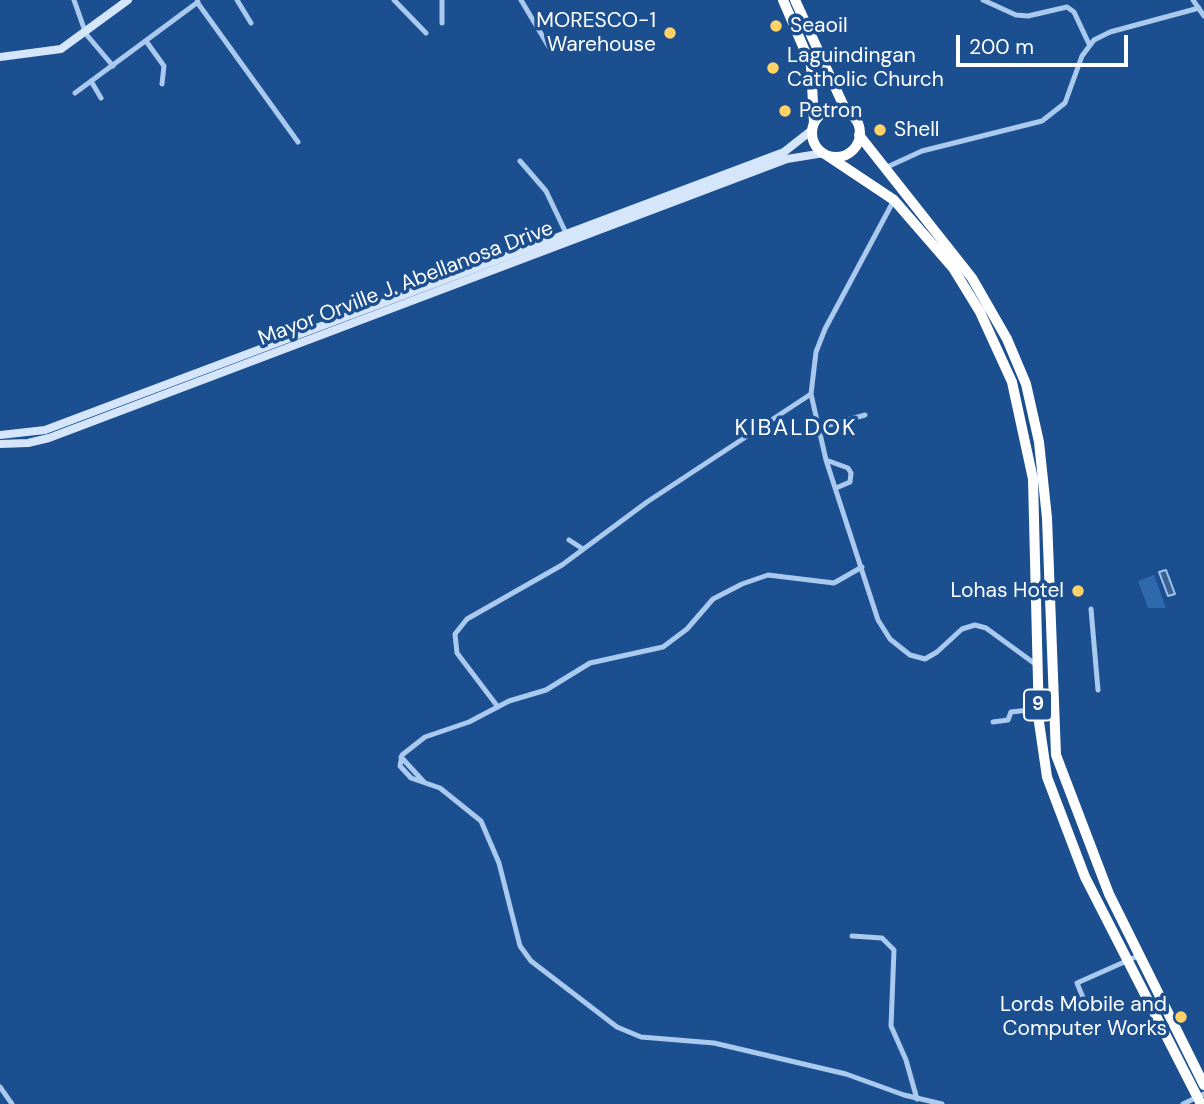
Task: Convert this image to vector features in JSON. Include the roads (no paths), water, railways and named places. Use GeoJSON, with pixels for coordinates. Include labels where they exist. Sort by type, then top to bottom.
{"type":"FeatureCollection","features":[{"type":"Feature","properties":{"kind":"highway","name":"9"},"geometry":{"type":"LineString","coordinates":[[783,0],[811,65],[816,146],[921,221]]}},
{"type":"Feature","properties":{"kind":"highway","name":"9"},"geometry":{"type":"LineString","coordinates":[[795,0],[846,111],[855,119],[859,135],[985,309],[1026,384],[1039,442],[1047,518],[1056,755],[1095,862],[1204,1085]]}},
{"type":"Feature","properties":{"kind":"highway"},"geometry":{"type":"LineString","coordinates":[[813,126],[827,111],[846,111]]}},
{"type":"Feature","properties":{"kind":"highway"},"geometry":{"type":"LineString","coordinates":[[826,155],[849,153],[856,145],[859,135]]}},
{"type":"Feature","properties":{"kind":"highway","name":"9"},"geometry":{"type":"LineString","coordinates":[[985,309],[1012,383],[1027,439],[1035,503],[1038,709],[1044,760],[1081,868],[1201,1099]]}},
{"type":"Feature","properties":{"kind":"highway"},"geometry":{"type":"LineString","coordinates":[[1044,760],[1056,755]]}},
{"type":"Feature","properties":{"kind":"main road"},"geometry":{"type":"LineString","coordinates":[[0,57],[53,52],[86,34],[128,0]]}},
{"type":"Feature","properties":{"kind":"main road","name":"Mayor Orville J. Abellanosa Drive"},"geometry":{"type":"LineString","coordinates":[[0,435],[45,430],[784,152],[813,126]]}},
{"type":"Feature","properties":{"kind":"main road","name":"Mayor Orville J. Abellanosa Drive"},"geometry":{"type":"LineString","coordinates":[[0,444],[28,443],[49,438],[787,159],[826,155]]}},
{"type":"Feature","properties":{"kind":"street"},"geometry":{"type":"LineString","coordinates":[[74,0],[86,34],[113,66]]}},
{"type":"Feature","properties":{"kind":"street"},"geometry":{"type":"LineString","coordinates":[[237,0],[251,23]]}},
{"type":"Feature","properties":{"kind":"street"},"geometry":{"type":"LineString","coordinates":[[394,0],[426,33]]}},
{"type":"Feature","properties":{"kind":"street"},"geometry":{"type":"LineString","coordinates":[[442,0],[442,23]]}},
{"type":"Feature","properties":{"kind":"street"},"geometry":{"type":"LineString","coordinates":[[521,0],[549,47]]}},
{"type":"Feature","properties":{"kind":"street"},"geometry":{"type":"LineString","coordinates":[[983,0],[1016,15],[1028,16],[1062,6],[1071,9],[1089,44]]}},
{"type":"Feature","properties":{"kind":"street"},"geometry":{"type":"LineString","coordinates":[[1193,0],[1204,16]]}},
{"type":"Feature","properties":{"kind":"street"},"geometry":{"type":"LineString","coordinates":[[75,93],[199,1],[298,142]]}},
{"type":"Feature","properties":{"kind":"street"},"geometry":{"type":"LineString","coordinates":[[885,169],[922,151],[1042,121],[1055,113],[1069,97],[1082,56],[1089,44],[1110,32],[1199,8]]}},
{"type":"Feature","properties":{"kind":"street"},"geometry":{"type":"LineString","coordinates":[[146,41],[164,66],[162,84]]}},
{"type":"Feature","properties":{"kind":"street"},"geometry":{"type":"LineString","coordinates":[[91,81],[102,97]]}},
{"type":"Feature","properties":{"kind":"street"},"geometry":{"type":"LineString","coordinates":[[520,162],[546,191],[566,233]]}},
{"type":"Feature","properties":{"kind":"street"},"geometry":{"type":"LineString","coordinates":[[894,200],[821,336],[813,368],[811,394],[827,460],[883,629],[915,657],[931,656],[961,629],[975,625],[986,628],[1038,666]]}},
{"type":"Feature","properties":{"kind":"street"},"geometry":{"type":"LineString","coordinates":[[498,707],[457,653],[455,634],[472,615],[555,569],[647,502],[811,394]]}},
{"type":"Feature","properties":{"kind":"street"},"geometry":{"type":"LineString","coordinates":[[818,428],[864,415]]}},
{"type":"Feature","properties":{"kind":"street"},"geometry":{"type":"LineString","coordinates":[[827,460],[848,468],[851,473],[850,482],[836,488]]}},
{"type":"Feature","properties":{"kind":"street"},"geometry":{"type":"LineString","coordinates":[[569,540],[583,550]]}},
{"type":"Feature","properties":{"kind":"street"},"geometry":{"type":"LineString","coordinates":[[862,567],[834,583],[768,575],[742,584],[713,599],[687,629],[663,647],[590,663],[551,688],[418,741],[401,757],[403,771],[440,789],[482,824],[499,863],[513,926],[525,953],[617,1027],[641,1037],[714,1043],[846,1074],[917,1099],[942,1104]]}},
{"type":"Feature","properties":{"kind":"street"},"geometry":{"type":"LineString","coordinates":[[1091,609],[1098,690]]}},
{"type":"Feature","properties":{"kind":"street"},"geometry":{"type":"LineString","coordinates":[[993,722],[1008,720],[1011,712],[1038,709]]}},
{"type":"Feature","properties":{"kind":"street"},"geometry":{"type":"LineString","coordinates":[[852,936],[878,937],[893,947],[895,958],[891,1026],[906,1060],[917,1099]]}},
{"type":"Feature","properties":{"kind":"street"},"geometry":{"type":"LineString","coordinates":[[1088,1010],[1077,983],[1140,955]]}},
{"type":"Feature","properties":{"kind":"street"},"geometry":{"type":"LineString","coordinates":[[0,1087],[12,1104]]}},
{"type":"Feature","properties":{"kind":"street"},"geometry":{"type":"LineString","coordinates":[[1183,1104],[1201,1099]]}},
{"type":"Feature","properties":{"kind":"place","name":"Seaoil"},"geometry":{"type":"Point","coordinates":[776,26]}},
{"type":"Feature","properties":{"kind":"place","name":"MORESCO-1 Warehouse"},"geometry":{"type":"Point","coordinates":[670,33]}},
{"type":"Feature","properties":{"kind":"place","name":"Laguindingan Catholic Church"},"geometry":{"type":"Point","coordinates":[773,68]}},
{"type":"Feature","properties":{"kind":"place","name":"Petron"},"geometry":{"type":"Point","coordinates":[785,111]}},
{"type":"Feature","properties":{"kind":"place","name":"Shell"},"geometry":{"type":"Point","coordinates":[880,130]}},
{"type":"Feature","properties":{"kind":"place","name":"Lohas Hotel"},"geometry":{"type":"Point","coordinates":[1078,591]}},
{"type":"Feature","properties":{"kind":"place","name":"Lords Mobile and Computer Works"},"geometry":{"type":"Point","coordinates":[1181,1017]}},
{"type":"Feature","properties":{"kind":"district","name":"KIBALDOK"},"geometry":{"type":"Point","coordinates":[796,429]}}]}
